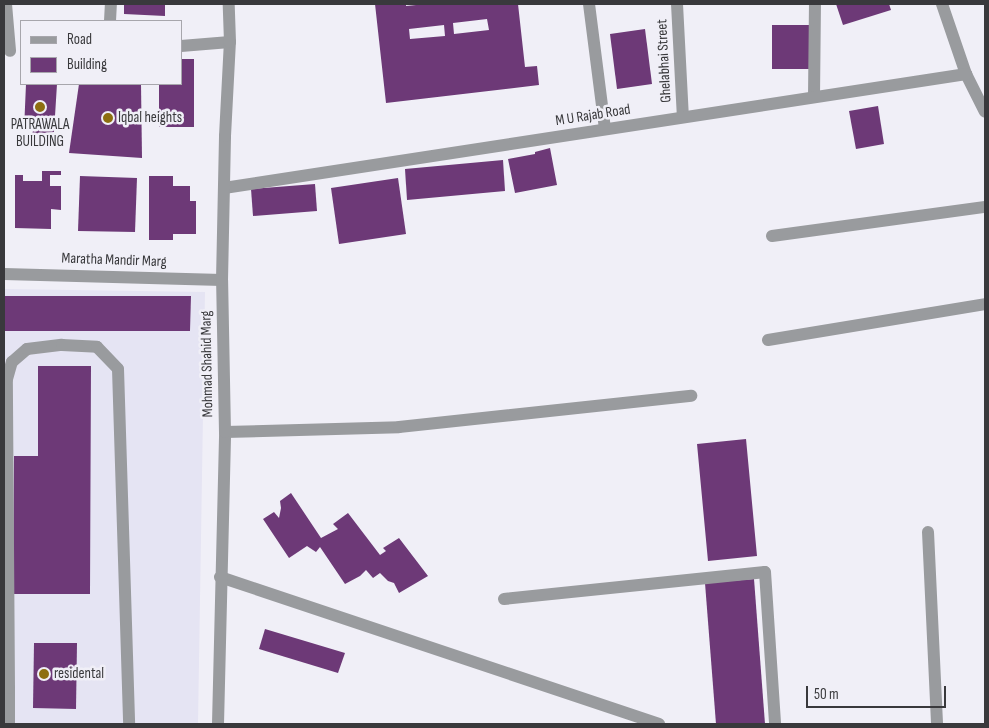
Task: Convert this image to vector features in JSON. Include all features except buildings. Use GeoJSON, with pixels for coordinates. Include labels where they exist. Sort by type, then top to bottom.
{"type":"FeatureCollection","features":[{"type":"Feature","properties":{"kind":"street"},"geometry":{"type":"LineString","coordinates":[[6,4],[12,51]]}},
{"type":"Feature","properties":{"kind":"street"},"geometry":{"type":"LineString","coordinates":[[110,20],[111,4]]}},
{"type":"Feature","properties":{"kind":"street","name":"Mohmad Shahid Marg"},"geometry":{"type":"LineString","coordinates":[[218,724],[220,577],[225,432],[222,280],[230,42],[229,4]]}},
{"type":"Feature","properties":{"kind":"street"},"geometry":{"type":"LineString","coordinates":[[589,4],[605,129]]}},
{"type":"Feature","properties":{"kind":"street","name":"Ghelabhai Street"},"geometry":{"type":"LineString","coordinates":[[677,4],[683,117]]}},
{"type":"Feature","properties":{"kind":"street"},"geometry":{"type":"LineString","coordinates":[[814,97],[815,4]]}},
{"type":"Feature","properties":{"kind":"street"},"geometry":{"type":"LineString","coordinates":[[942,4],[966,74],[985,112]]}},
{"type":"Feature","properties":{"kind":"street"},"geometry":{"type":"LineString","coordinates":[[182,46],[230,42]]}},
{"type":"Feature","properties":{"kind":"street","name":"M U Rajab Road"},"geometry":{"type":"LineString","coordinates":[[224,188],[966,74]]}},
{"type":"Feature","properties":{"kind":"street"},"geometry":{"type":"LineString","coordinates":[[772,236],[985,207]]}},
{"type":"Feature","properties":{"kind":"street","name":"Maratha Mandir Marg"},"geometry":{"type":"LineString","coordinates":[[4,274],[222,280]]}},
{"type":"Feature","properties":{"kind":"street"},"geometry":{"type":"LineString","coordinates":[[768,340],[985,304]]}},
{"type":"Feature","properties":{"kind":"street"},"geometry":{"type":"LineString","coordinates":[[9,724],[6,688],[7,379],[12,362],[27,349],[62,345],[97,347],[118,369],[129,724]]}},
{"type":"Feature","properties":{"kind":"street"},"geometry":{"type":"LineString","coordinates":[[225,432],[399,427],[691,396]]}},
{"type":"Feature","properties":{"kind":"street"},"geometry":{"type":"LineString","coordinates":[[928,532],[937,724]]}},
{"type":"Feature","properties":{"kind":"street"},"geometry":{"type":"LineString","coordinates":[[504,599],[765,572],[776,724]]}},
{"type":"Feature","properties":{"kind":"street"},"geometry":{"type":"LineString","coordinates":[[220,577],[659,724]]}},
{"type":"Feature","properties":{"kind":"shaded area"},"geometry":{"type":"Polygon","coordinates":[[[4,289],[205,292],[198,724],[4,724],[4,289]]]}},
{"type":"Feature","properties":{"kind":"place","name":"PATRAWALA BUILDING"},"geometry":{"type":"Point","coordinates":[40,107]}},
{"type":"Feature","properties":{"kind":"place","name":"Iqbal heights"},"geometry":{"type":"Point","coordinates":[108,118]}},
{"type":"Feature","properties":{"kind":"place","name":"residental"},"geometry":{"type":"Point","coordinates":[44,674]}}]}
